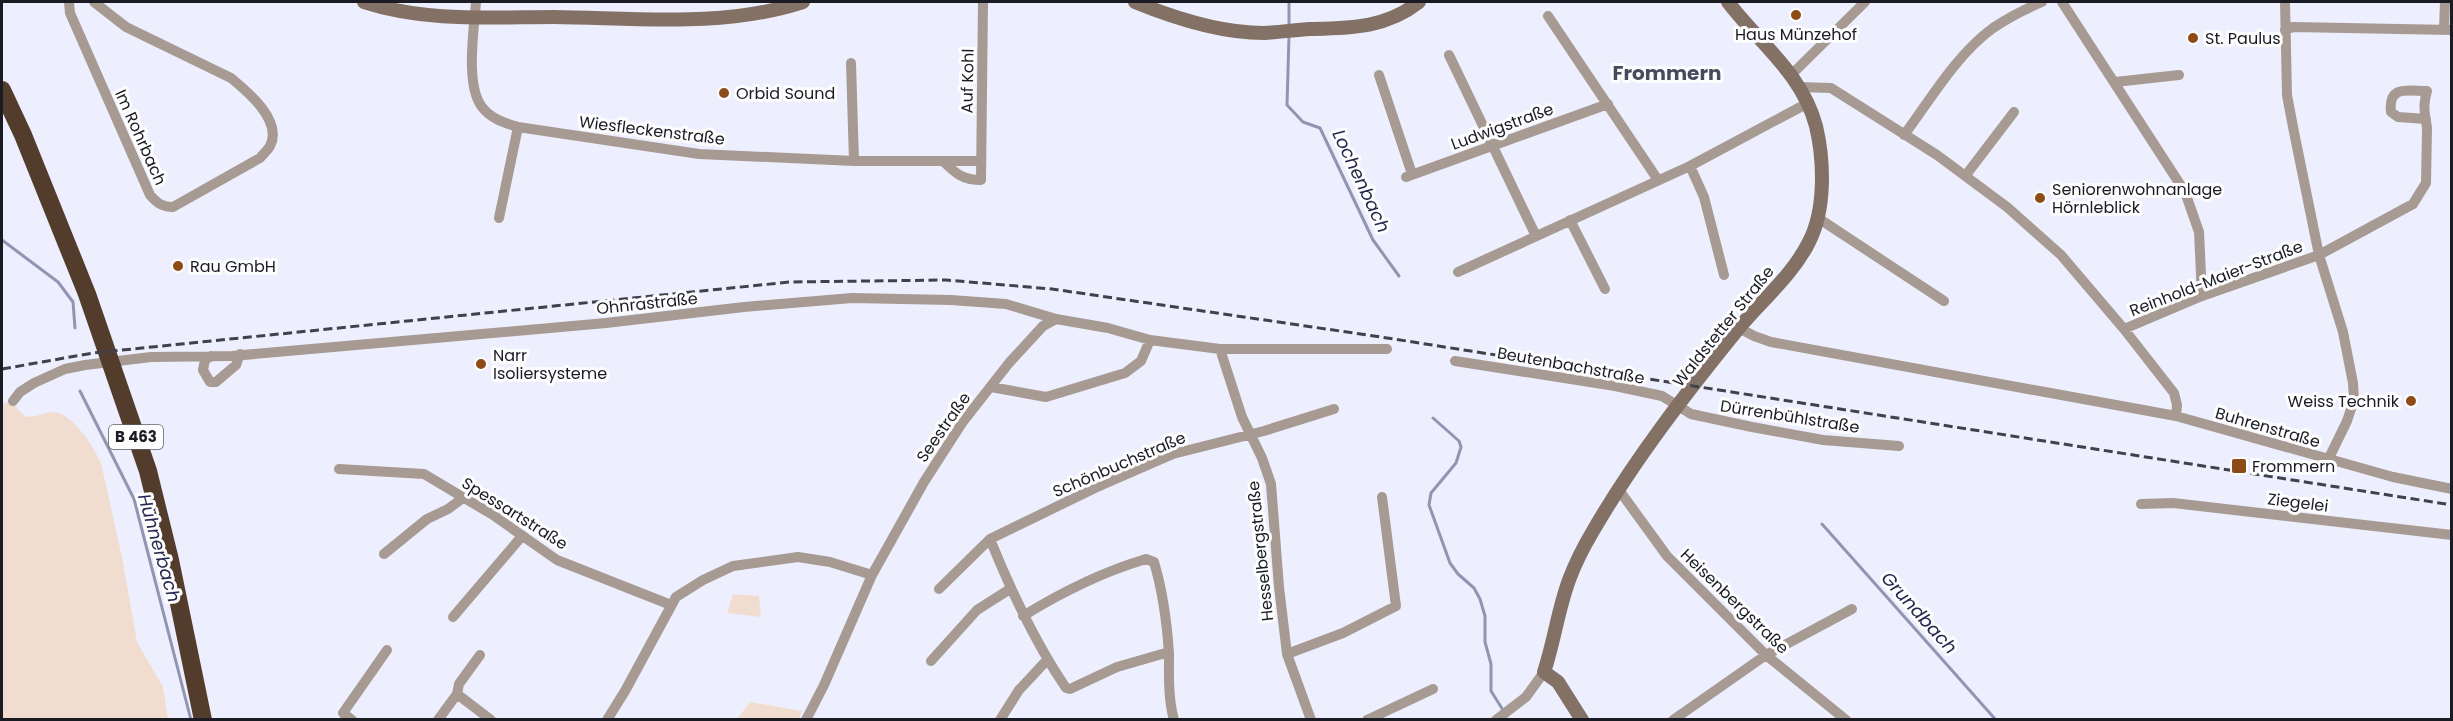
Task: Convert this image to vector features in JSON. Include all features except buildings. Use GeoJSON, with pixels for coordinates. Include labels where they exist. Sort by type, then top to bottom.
{"type":"FeatureCollection","features":[{"type":"Feature","properties":{"kind":"highway","name":"B 463"},"geometry":{"type":"LineString","coordinates":[[2,90],[23,135],[87,294],[148,471],[170,560],[203,720]]}},
{"type":"Feature","properties":{"kind":"highway","name":"B 463"},"geometry":{"type":"LineString","coordinates":[[2,112],[22,153],[34,165]]}},
{"type":"Feature","properties":{"kind":"street","name":"Im Rohrbach"},"geometry":{"type":"LineString","coordinates":[[69,2],[70,13],[150,195],[157,203],[164,207],[173,207],[260,158],[270,146],[272,134],[269,121],[259,104],[243,88],[231,78],[126,27],[94,2]]}},
{"type":"Feature","properties":{"kind":"street"},"geometry":{"type":"LineString","coordinates":[[364,2],[420,14],[475,18],[720,18],[781,9],[803,2]]}},
{"type":"Feature","properties":{"kind":"street","name":"Wiesfleckenstraße"},"geometry":{"type":"LineString","coordinates":[[476,2],[472,79],[482,107],[498,121],[519,127],[699,154],[854,161],[981,161]]}},
{"type":"Feature","properties":{"kind":"street","name":"Auf Kohl"},"geometry":{"type":"LineString","coordinates":[[981,161],[983,2]]}},
{"type":"Feature","properties":{"kind":"street"},"geometry":{"type":"LineString","coordinates":[[1135,2],[1199,23],[1244,31],[1358,28],[1381,23],[1404,5],[1419,2]]}},
{"type":"Feature","properties":{"kind":"street","name":"Waldstetter Straße"},"geometry":{"type":"LineString","coordinates":[[1544,672],[1570,578],[1592,532],[1679,406],[1739,328],[1797,262],[1810,241],[1818,218],[1821,180],[1819,145],[1808,103],[1792,74],[1728,2]]}},
{"type":"Feature","properties":{"kind":"street"},"geometry":{"type":"LineString","coordinates":[[1792,74],[1865,2]]}},
{"type":"Feature","properties":{"kind":"street"},"geometry":{"type":"LineString","coordinates":[[1904,135],[1974,45],[1992,29],[2042,2]]}},
{"type":"Feature","properties":{"kind":"street"},"geometry":{"type":"LineString","coordinates":[[2062,2],[2185,192],[2199,232],[2202,296]]}},
{"type":"Feature","properties":{"kind":"street","name":"Buhrenstraße"},"geometry":{"type":"LineString","coordinates":[[1739,328],[1771,342],[2176,416],[2328,460],[2347,421],[2354,400],[2354,391],[2343,332],[2319,255],[2288,95],[2284,30],[2285,2]]}},
{"type":"Feature","properties":{"kind":"street"},"geometry":{"type":"LineString","coordinates":[[2284,30],[2293,27],[2448,30],[2445,2]]}},
{"type":"Feature","properties":{"kind":"street"},"geometry":{"type":"LineString","coordinates":[[1548,16],[1658,180]]}},
{"type":"Feature","properties":{"kind":"street"},"geometry":{"type":"LineString","coordinates":[[1449,55],[1536,236]]}},
{"type":"Feature","properties":{"kind":"street"},"geometry":{"type":"LineString","coordinates":[[851,63],[854,161]]}},
{"type":"Feature","properties":{"kind":"street","name":"Ludwigstraße"},"geometry":{"type":"LineString","coordinates":[[1379,75],[1409,176],[1608,104]]}},
{"type":"Feature","properties":{"kind":"street"},"geometry":{"type":"LineString","coordinates":[[2115,82],[2179,75]]}},
{"type":"Feature","properties":{"kind":"street"},"geometry":{"type":"LineString","coordinates":[[1799,87],[1831,88],[1966,175],[2020,218],[2061,255],[2124,328],[2174,393],[2177,405],[2176,416]]}},
{"type":"Feature","properties":{"kind":"street"},"geometry":{"type":"LineString","coordinates":[[1458,272],[1690,166],[1808,103]]}},
{"type":"Feature","properties":{"kind":"street"},"geometry":{"type":"LineString","coordinates":[[1966,175],[2014,112]]}},
{"type":"Feature","properties":{"kind":"street","name":"Reinhold-Maier-Straße"},"geometry":{"type":"LineString","coordinates":[[2124,328],[2202,296],[2319,255],[2413,204],[2426,183],[2426,119]]}},
{"type":"Feature","properties":{"kind":"street"},"geometry":{"type":"LineString","coordinates":[[499,218],[519,127]]}},
{"type":"Feature","properties":{"kind":"street"},"geometry":{"type":"LineString","coordinates":[[943,161],[958,176],[968,180],[981,180],[981,161]]}},
{"type":"Feature","properties":{"kind":"street"},"geometry":{"type":"LineString","coordinates":[[1690,166],[1704,197],[1724,275]]}},
{"type":"Feature","properties":{"kind":"street"},"geometry":{"type":"LineString","coordinates":[[1818,218],[1944,301]]}},
{"type":"Feature","properties":{"kind":"street"},"geometry":{"type":"LineString","coordinates":[[1570,220],[1605,289]]}},
{"type":"Feature","properties":{"kind":"street","name":"Ohnrastraße"},"geometry":{"type":"LineString","coordinates":[[14,402],[20,392],[34,383],[65,369],[96,363],[129,359],[240,354],[606,323],[744,307],[852,298],[951,300],[1006,304],[1056,319]]}},
{"type":"Feature","properties":{"kind":"street"},"geometry":{"type":"LineString","coordinates":[[1056,319],[1108,328],[1150,340],[1220,349],[1387,350]]}},
{"type":"Feature","properties":{"kind":"street","name":"Seestraße"},"geometry":{"type":"LineString","coordinates":[[806,720],[824,685],[872,575],[924,482],[962,423],[1009,363],[1043,326],[1056,319]]}},
{"type":"Feature","properties":{"kind":"street"},"geometry":{"type":"LineString","coordinates":[[991,387],[1046,397],[1125,374],[1141,361],[1150,340]]}},
{"type":"Feature","properties":{"kind":"street","name":"Hesselbergstraße"},"geometry":{"type":"LineString","coordinates":[[1220,349],[1242,417],[1271,484],[1287,654],[1311,720]]}},
{"type":"Feature","properties":{"kind":"street"},"geometry":{"type":"LineString","coordinates":[[211,356],[205,360],[204,370],[210,382],[216,382],[236,365],[240,354]]}},
{"type":"Feature","properties":{"kind":"street","name":"Beutenbachstraße"},"geometry":{"type":"LineString","coordinates":[[1455,361],[1615,386],[1662,396],[1679,406]]}},
{"type":"Feature","properties":{"kind":"street","name":"Dürrenbühlstraße"},"geometry":{"type":"LineString","coordinates":[[1679,406],[1691,414],[1823,440],[1899,446]]}},
{"type":"Feature","properties":{"kind":"street","name":"Schönbuchstraße"},"geometry":{"type":"LineString","coordinates":[[939,589],[990,539],[1095,488],[1173,454],[1334,409]]}},
{"type":"Feature","properties":{"kind":"street"},"geometry":{"type":"LineString","coordinates":[[2328,460],[2451,489]]}},
{"type":"Feature","properties":{"kind":"street","name":"Spessartstraße"},"geometry":{"type":"LineString","coordinates":[[339,469],[424,474],[557,560],[671,605]]}},
{"type":"Feature","properties":{"kind":"street","name":"Heisenbergstraße"},"geometry":{"type":"LineString","coordinates":[[1619,490],[1667,556],[1766,654],[1846,720]]}},
{"type":"Feature","properties":{"kind":"street"},"geometry":{"type":"LineString","coordinates":[[1287,654],[1343,633],[1396,606],[1382,497]]}},
{"type":"Feature","properties":{"kind":"street"},"geometry":{"type":"LineString","coordinates":[[384,554],[427,519],[448,509],[463,498]]}},
{"type":"Feature","properties":{"kind":"street","name":"Ziegelei"},"geometry":{"type":"LineString","coordinates":[[2141,504],[2173,503],[2451,535]]}},
{"type":"Feature","properties":{"kind":"street"},"geometry":{"type":"LineString","coordinates":[[453,616],[522,536]]}},
{"type":"Feature","properties":{"kind":"street"},"geometry":{"type":"LineString","coordinates":[[990,539],[1023,616],[1047,660],[1066,688],[1070,689],[1117,667],[1168,652]]}},
{"type":"Feature","properties":{"kind":"street"},"geometry":{"type":"LineString","coordinates":[[607,720],[626,691],[676,597],[703,580],[733,566],[798,557],[830,562],[872,575]]}},
{"type":"Feature","properties":{"kind":"street"},"geometry":{"type":"LineString","coordinates":[[1023,616],[1057,595],[1092,578],[1146,559],[1154,562],[1162,591],[1170,706],[1174,720]]}},
{"type":"Feature","properties":{"kind":"street"},"geometry":{"type":"LineString","coordinates":[[932,661],[977,610],[1010,589]]}},
{"type":"Feature","properties":{"kind":"street"},"geometry":{"type":"LineString","coordinates":[[1673,720],[1766,654],[1852,609]]}},
{"type":"Feature","properties":{"kind":"street"},"geometry":{"type":"LineString","coordinates":[[352,720],[344,713],[387,650]]}},
{"type":"Feature","properties":{"kind":"street"},"geometry":{"type":"LineString","coordinates":[[438,720],[457,694],[459,684],[480,655]]}},
{"type":"Feature","properties":{"kind":"street"},"geometry":{"type":"LineString","coordinates":[[1000,720],[1019,690],[1047,660]]}},
{"type":"Feature","properties":{"kind":"street"},"geometry":{"type":"LineString","coordinates":[[1497,719],[1526,697],[1544,672],[1558,682],[1582,720]]}},
{"type":"Feature","properties":{"kind":"street"},"geometry":{"type":"LineString","coordinates":[[1367,720],[1433,689]]}},
{"type":"Feature","properties":{"kind":"street"},"geometry":{"type":"LineString","coordinates":[[457,694],[491,720]]}},
{"type":"Feature","properties":{"kind":"shaded area"},"geometry":{"type":"Polygon","coordinates":[[[13,401],[19,411],[27,417],[51,412],[66,417],[81,431],[98,456],[122,557],[137,642],[163,687],[168,719],[2,719],[2,404],[13,401]]]}},
{"type":"Feature","properties":{"kind":"shaded area"},"geometry":{"type":"Polygon","coordinates":[[[733,594],[759,596],[761,617],[727,613],[733,594]]]}},
{"type":"Feature","properties":{"kind":"shaded area"},"geometry":{"type":"Polygon","coordinates":[[[750,702],[802,711],[799,719],[737,719],[750,702]]]}},
{"type":"Feature","properties":{"kind":"waterway","name":"Lochenbach"},"geometry":{"type":"LineString","coordinates":[[1289,2],[1289,27]]}},
{"type":"Feature","properties":{"kind":"waterway","name":"Lochenbach"},"geometry":{"type":"LineString","coordinates":[[1289,36],[1287,105],[1303,122],[1320,128],[1373,240],[1399,276]]}},
{"type":"Feature","properties":{"kind":"waterway","name":"Hühnerbach"},"geometry":{"type":"LineString","coordinates":[[2,240],[58,282],[73,302],[75,328]]}},
{"type":"Feature","properties":{"kind":"waterway","name":"Hühnerbach"},"geometry":{"type":"LineString","coordinates":[[80,391],[134,499],[191,720]]}},
{"type":"Feature","properties":{"kind":"waterway","name":"Lochenbach"},"geometry":{"type":"LineString","coordinates":[[1433,418],[1459,441],[1461,447],[1456,463],[1431,493],[1429,505],[1450,563],[1458,574],[1474,588],[1480,599],[1485,616],[1485,642],[1491,664],[1491,691],[1503,710]]}},
{"type":"Feature","properties":{"kind":"waterway","name":"Grundbach"},"geometry":{"type":"LineString","coordinates":[[1822,524],[1996,720]]}},
{"type":"Feature","properties":{"kind":"railway"},"geometry":{"type":"LineString","coordinates":[[2,369],[93,353],[790,282],[946,280],[1052,289],[1381,337],[2452,505]]}},
{"type":"Feature","properties":{"kind":"place","name":"Haus Münzehof"},"geometry":{"type":"Point","coordinates":[1796,15]}},
{"type":"Feature","properties":{"kind":"place","name":"St. Paulus"},"geometry":{"type":"Point","coordinates":[2193,38]}},
{"type":"Feature","properties":{"kind":"place","name":"Orbid Sound"},"geometry":{"type":"Point","coordinates":[724,93]}},
{"type":"Feature","properties":{"kind":"place","name":"Seniorenwohnanlage Hörnleblick"},"geometry":{"type":"Point","coordinates":[2040,198]}},
{"type":"Feature","properties":{"kind":"place","name":"Rau GmbH"},"geometry":{"type":"Point","coordinates":[178,266]}},
{"type":"Feature","properties":{"kind":"place","name":"Narr Isoliersysteme"},"geometry":{"type":"Point","coordinates":[481,364]}},
{"type":"Feature","properties":{"kind":"place","name":"Weiss Technik"},"geometry":{"type":"Point","coordinates":[2411,401]}},
{"type":"Feature","properties":{"kind":"place","name":"Frommern"},"geometry":{"type":"Point","coordinates":[2239,466]}},
{"type":"Feature","properties":{"kind":"district","name":"Frommern"},"geometry":{"type":"Point","coordinates":[1667,73]}}]}
